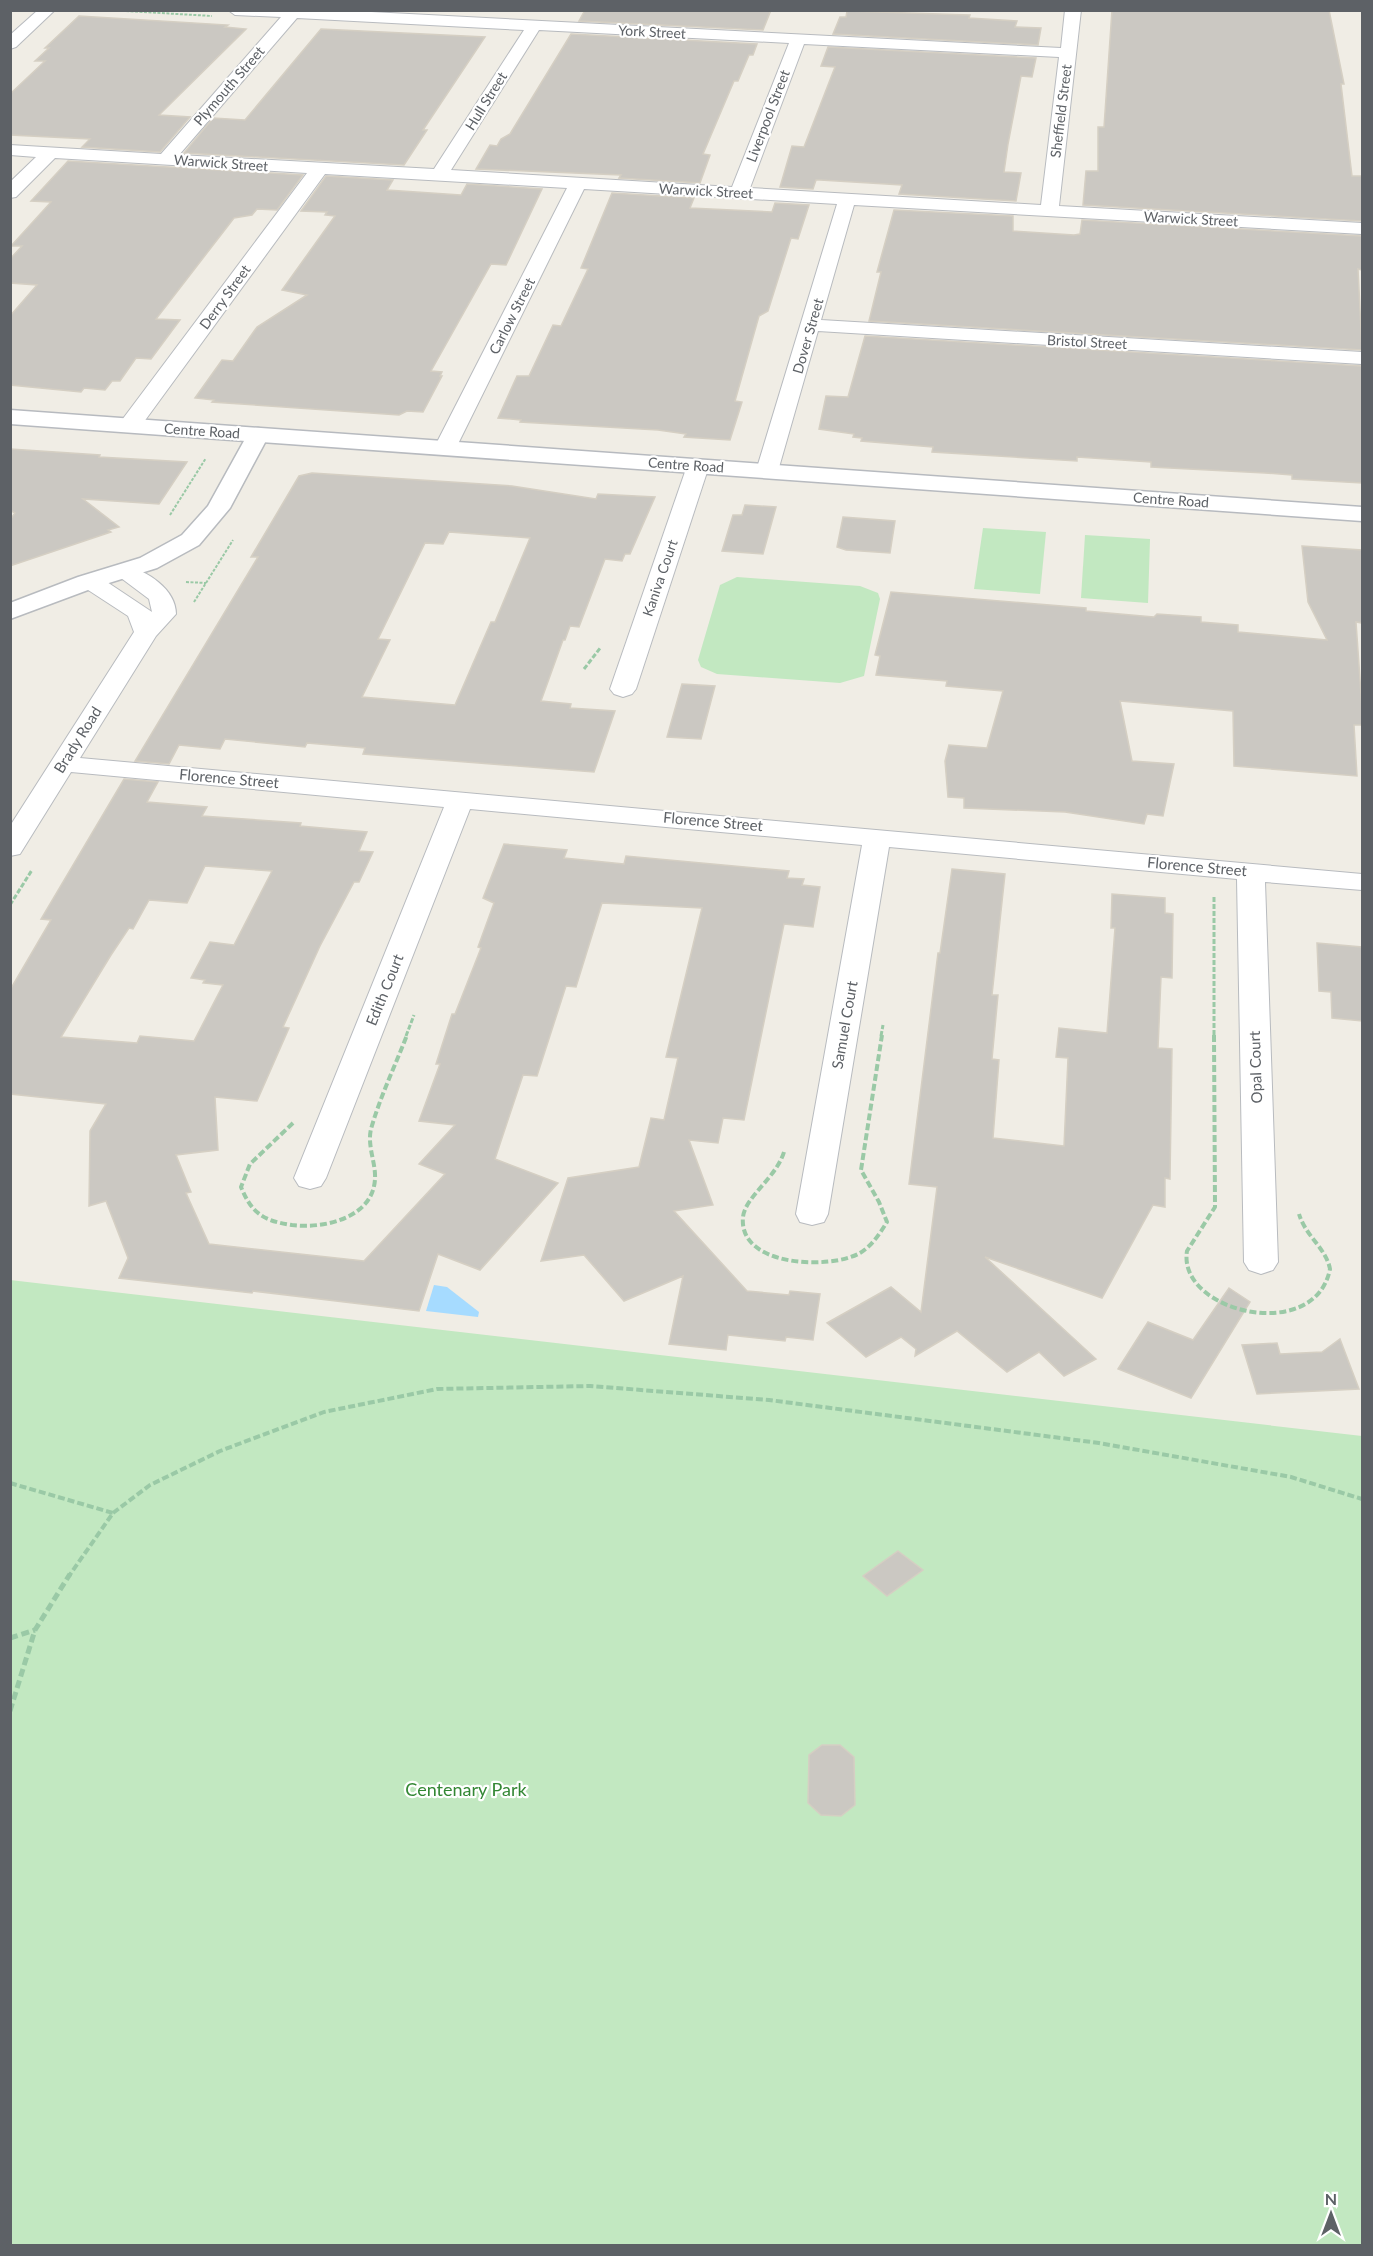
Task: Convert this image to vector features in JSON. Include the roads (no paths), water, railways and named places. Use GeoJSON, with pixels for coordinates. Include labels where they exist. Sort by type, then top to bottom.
{"type":"FeatureCollection","features":[{"type":"Feature","properties":{"kind":"main road","name":"Centre Road"},"geometry":{"type":"LineString","coordinates":[[10,417],[1362,514]]}},
{"type":"Feature","properties":{"kind":"main road"},"geometry":{"type":"LineString","coordinates":[[10,624],[172,550],[203,528],[258,435]]}},
{"type":"Feature","properties":{"kind":"main road"},"geometry":{"type":"LineString","coordinates":[[10,612],[97,585]]}},
{"type":"Feature","properties":{"kind":"street"},"geometry":{"type":"LineString","coordinates":[[10,44],[48,10]]}},
{"type":"Feature","properties":{"kind":"street","name":"York Street"},"geometry":{"type":"LineString","coordinates":[[235,10],[1068,53]]}},
{"type":"Feature","properties":{"kind":"street","name":"Sheffield Street"},"geometry":{"type":"LineString","coordinates":[[1049,211],[1073,10]]}},
{"type":"Feature","properties":{"kind":"street","name":"Plymouth Street"},"geometry":{"type":"LineString","coordinates":[[166,159],[293,14]]}},
{"type":"Feature","properties":{"kind":"street","name":"Hull Street"},"geometry":{"type":"LineString","coordinates":[[439,175],[534,26]]}},
{"type":"Feature","properties":{"kind":"street","name":"Liverpool Street"},"geometry":{"type":"LineString","coordinates":[[739,192],[798,39]]}},
{"type":"Feature","properties":{"kind":"street","name":"Warwick Street"},"geometry":{"type":"LineString","coordinates":[[10,150],[1362,229]]}},
{"type":"Feature","properties":{"kind":"street"},"geometry":{"type":"LineString","coordinates":[[10,194],[50,153]]}},
{"type":"Feature","properties":{"kind":"street","name":"Derry Street"},"geometry":{"type":"LineString","coordinates":[[130,425],[319,169]]}},
{"type":"Feature","properties":{"kind":"street","name":"Carlow Street"},"geometry":{"type":"LineString","coordinates":[[445,448],[579,183]]}},
{"type":"Feature","properties":{"kind":"street","name":"Dover Street"},"geometry":{"type":"LineString","coordinates":[[767,471],[812,325],[847,199]]}},
{"type":"Feature","properties":{"kind":"street","name":"Bristol Street"},"geometry":{"type":"LineString","coordinates":[[812,325],[1362,358]]}},
{"type":"Feature","properties":{"kind":"street","name":"Kaniva Court"},"geometry":{"type":"LineString","coordinates":[[623,689],[698,466]]}},
{"type":"Feature","properties":{"kind":"street","name":"Brady Road"},"geometry":{"type":"LineString","coordinates":[[10,848],[146,632],[164,614],[164,602],[158,594],[125,572]]}},
{"type":"Feature","properties":{"kind":"street"},"geometry":{"type":"LineString","coordinates":[[97,585],[139,612],[144,619],[146,632]]}},
{"type":"Feature","properties":{"kind":"street","name":"Florence Street"},"geometry":{"type":"LineString","coordinates":[[64,764],[1362,882]]}},
{"type":"Feature","properties":{"kind":"street","name":"Edith Court"},"geometry":{"type":"LineString","coordinates":[[310,1178],[460,801]]}},
{"type":"Feature","properties":{"kind":"street","name":"Samuel Court"},"geometry":{"type":"LineString","coordinates":[[812,1214],[877,837]]}},
{"type":"Feature","properties":{"kind":"street","name":"Opal Court"},"geometry":{"type":"LineString","coordinates":[[1251,872],[1261,1262]]}},
{"type":"Feature","properties":{"kind":"water"},"geometry":{"type":"Polygon","coordinates":[[[434,1285],[447,1287],[479,1312],[478,1317],[426,1311],[434,1285]]]}},
{"type":"Feature","properties":{"kind":"park label","name":"Centenary Park"},"geometry":{"type":"Point","coordinates":[466,1790]}}]}
